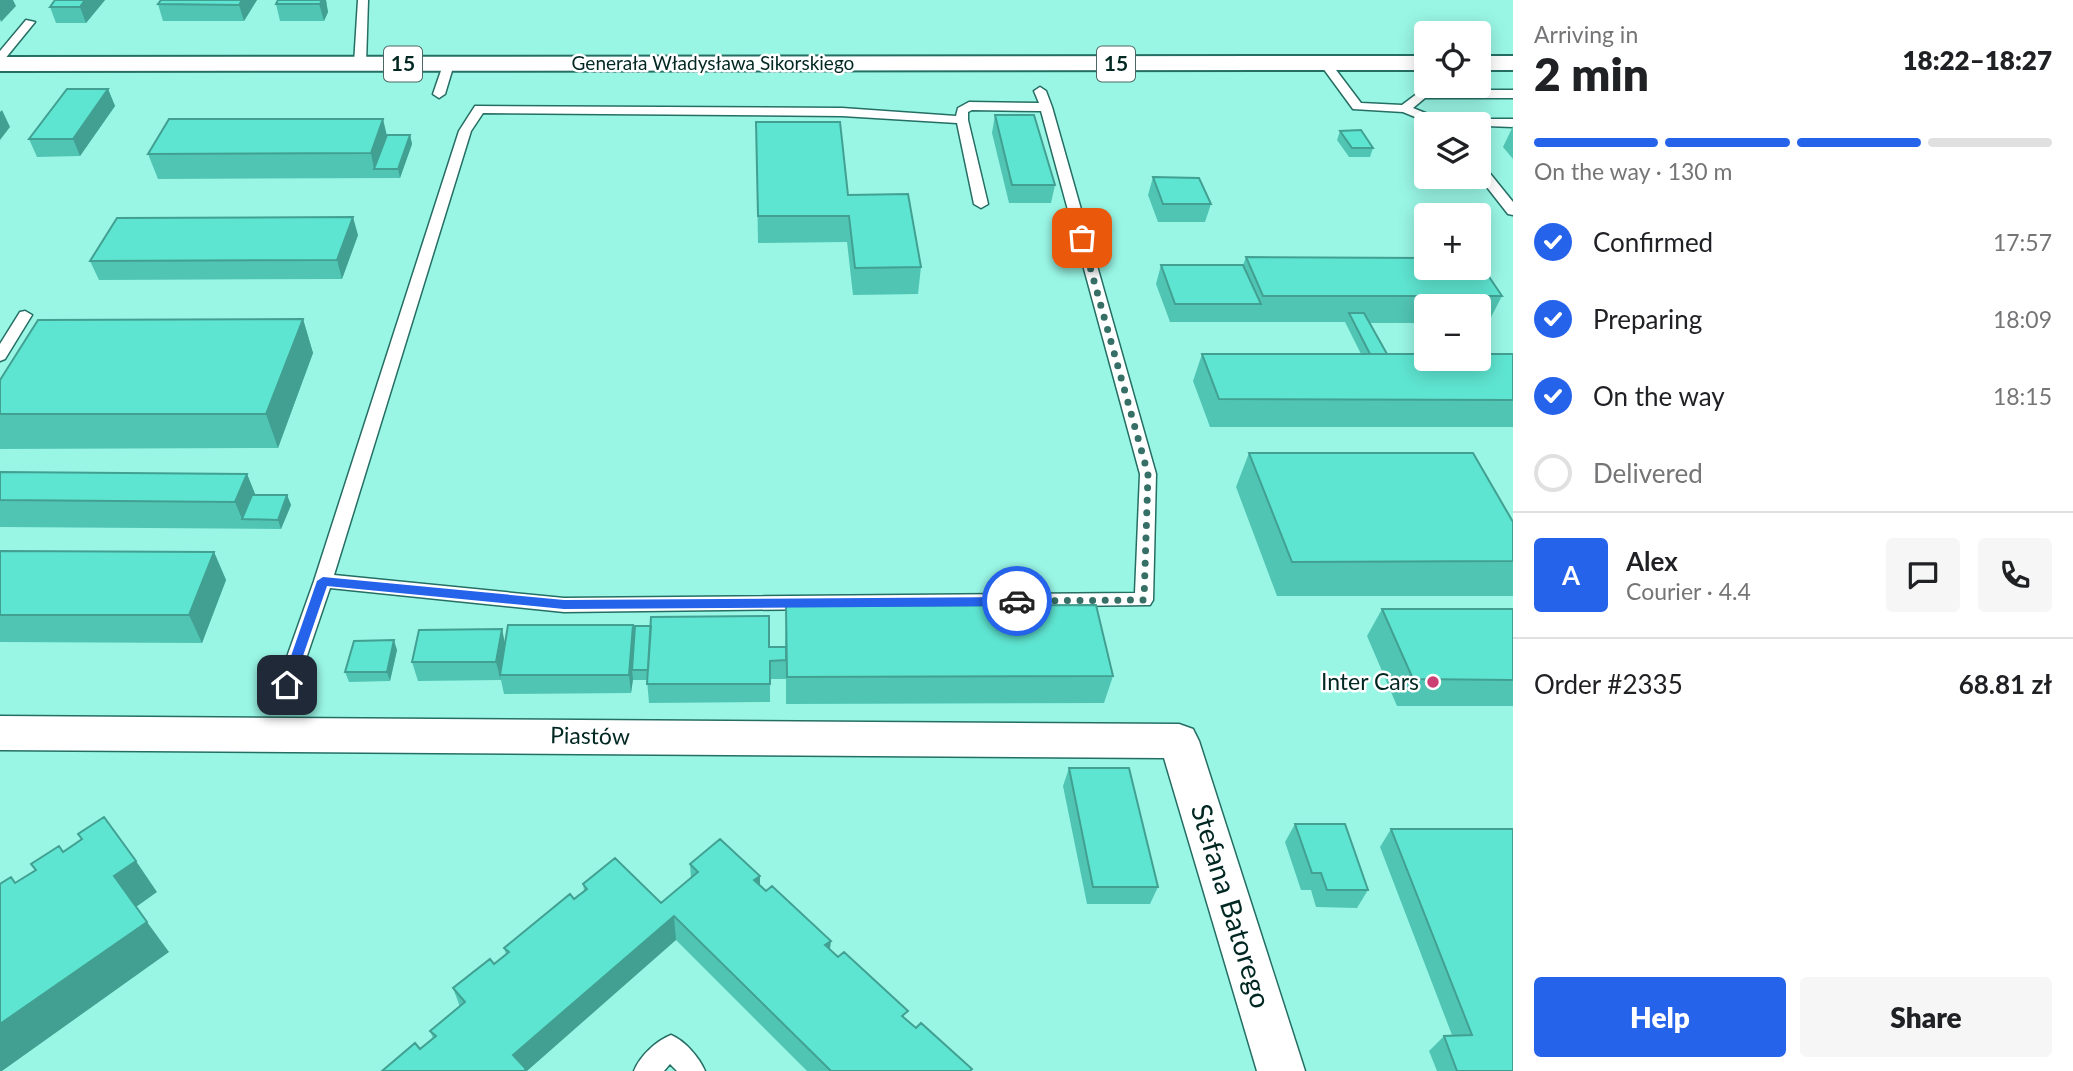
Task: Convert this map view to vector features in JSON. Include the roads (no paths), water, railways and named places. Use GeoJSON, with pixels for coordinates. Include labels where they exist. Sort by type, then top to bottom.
{"type":"FeatureCollection","features":[{"type":"Feature","properties":{"kind":"main road","name":"Generała Władysława Sikorskiego"},"geometry":{"type":"LineString","coordinates":[[0,64],[1414,63]]}},
{"type":"Feature","properties":{"kind":"main road"},"geometry":{"type":"LineString","coordinates":[[1491,63],[1513,63]]}},
{"type":"Feature","properties":{"kind":"street","name":"Piastów"},"geometry":{"type":"LineString","coordinates":[[0,733],[1179,741]]}},
{"type":"Feature","properties":{"kind":"street","name":"Stefana Batorego"},"geometry":{"type":"LineString","coordinates":[[1179,741],[1282,1071]]}},
{"type":"Feature","properties":{"kind":"lane"},"geometry":{"type":"LineString","coordinates":[[360,64],[363,0]]}},
{"type":"Feature","properties":{"kind":"lane"},"geometry":{"type":"LineString","coordinates":[[0,58],[30,22]]}},
{"type":"Feature","properties":{"kind":"lane"},"geometry":{"type":"LineString","coordinates":[[0,41],[14,41]]}},
{"type":"Feature","properties":{"kind":"lane"},"geometry":{"type":"LineString","coordinates":[[439,94],[449,64]]}},
{"type":"Feature","properties":{"kind":"lane"},"geometry":{"type":"LineString","coordinates":[[1326,64],[1357,106],[1405,109],[1414,112]]}},
{"type":"Feature","properties":{"kind":"lane"},"geometry":{"type":"LineString","coordinates":[[1405,109],[1422,94],[1513,94]]}},
{"type":"Feature","properties":{"kind":"lane"},"geometry":{"type":"LineString","coordinates":[[323,581],[564,605],[1144,600],[1148,474],[1043,99],[969,106],[962,111],[981,204]]}},
{"type":"Feature","properties":{"kind":"lane"},"geometry":{"type":"LineString","coordinates":[[287,685],[323,581],[465,131],[479,109],[842,112],[962,120]]}},
{"type":"Feature","properties":{"kind":"lane"},"geometry":{"type":"LineString","coordinates":[[1491,122],[1513,122]]}},
{"type":"Feature","properties":{"kind":"lane"},"geometry":{"type":"LineString","coordinates":[[1491,184],[1513,211]]}},
{"type":"Feature","properties":{"kind":"lane"},"geometry":{"type":"LineString","coordinates":[[0,356],[25,315]]}},
{"type":"Feature","properties":{"kind":"lane"},"geometry":{"type":"LineString","coordinates":[[646,1071],[671,1047],[693,1071]]}},
{"type":"Feature","properties":{"kind":"place","name":"Inter Cars"},"geometry":{"type":"Point","coordinates":[1433,682]}}]}
